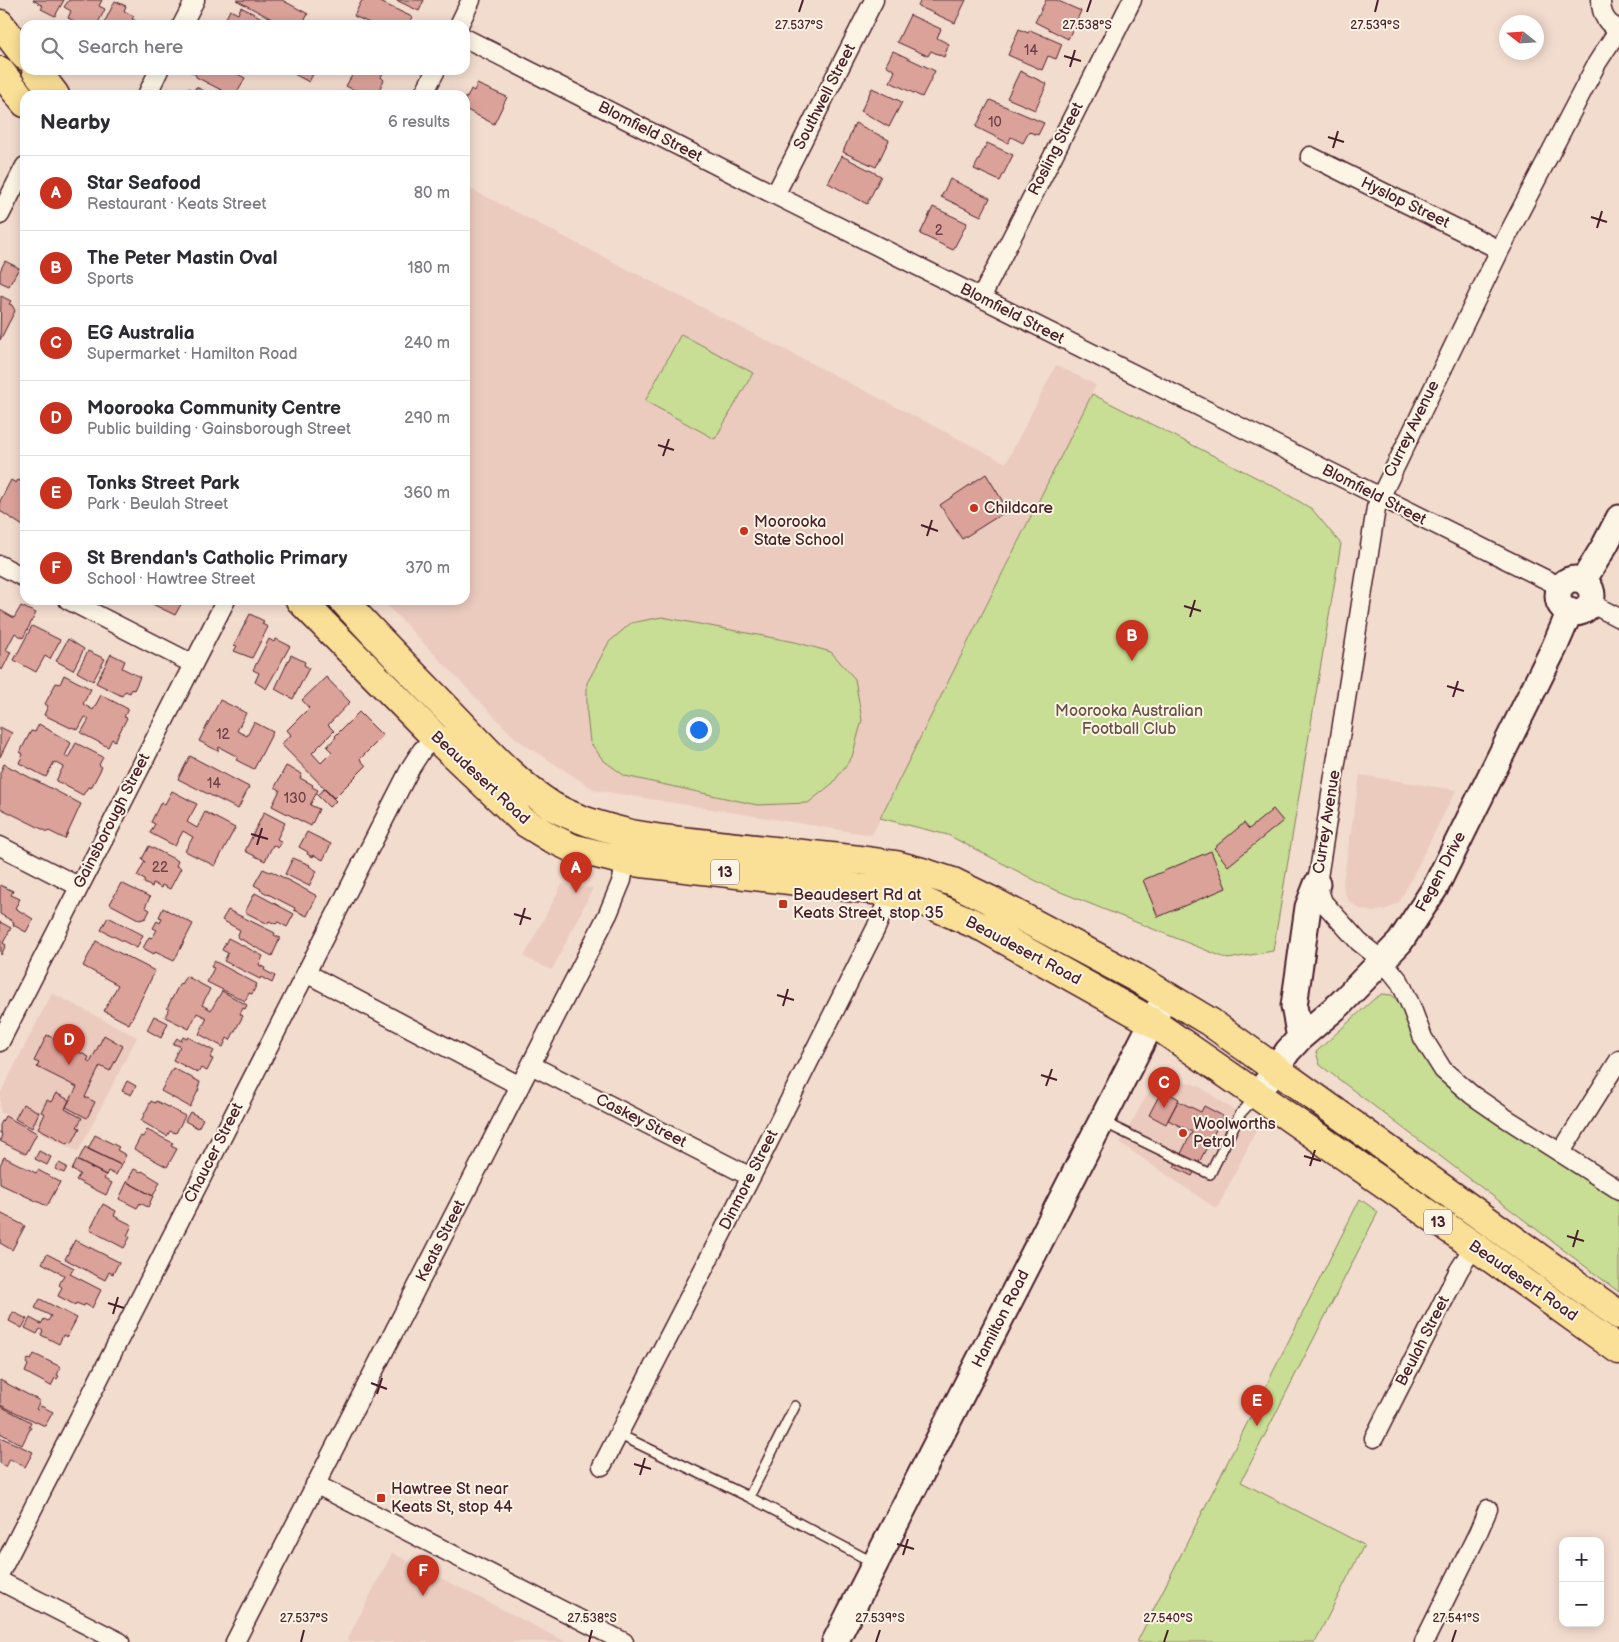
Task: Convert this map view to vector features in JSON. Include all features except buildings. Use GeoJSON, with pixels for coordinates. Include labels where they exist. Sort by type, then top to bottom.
{"type":"FeatureCollection","features":[{"type":"Feature","properties":{"kind":"highway"},"geometry":{"type":"LineString","coordinates":[[0,24],[20,50]]}},
{"type":"Feature","properties":{"kind":"highway"},"geometry":{"type":"LineString","coordinates":[[0,71],[20,97]]}},
{"type":"Feature","properties":{"kind":"highway"},"geometry":{"type":"LineString","coordinates":[[40,75],[51,90]]}},
{"type":"Feature","properties":{"kind":"highway","name":"Beaudesert Road"},"geometry":{"type":"LineString","coordinates":[[305,605],[435,737],[523,821],[542,833],[572,848],[625,861],[891,892],[920,900],[984,928],[1152,1022],[1249,1105],[1474,1246],[1619,1350]]}},
{"type":"Feature","properties":{"kind":"highway","name":"Beaudesert Road"},"geometry":{"type":"LineString","coordinates":[[348,605],[477,740],[532,792],[553,806],[577,818],[631,834],[860,860],[922,872],[953,882],[1166,995],[1210,1022],[1619,1315]]}},
{"type":"Feature","properties":{"kind":"street"},"geometry":{"type":"LineString","coordinates":[[185,20],[195,0]]}},
{"type":"Feature","properties":{"kind":"street"},"geometry":{"type":"LineString","coordinates":[[461,20],[471,0]]}},
{"type":"Feature","properties":{"kind":"street","name":"Southwell Street"},"geometry":{"type":"LineString","coordinates":[[775,195],[874,0]]}},
{"type":"Feature","properties":{"kind":"street","name":"Rosling Street"},"geometry":{"type":"LineString","coordinates":[[981,298],[1132,0]]}},
{"type":"Feature","properties":{"kind":"street"},"geometry":{"type":"LineString","coordinates":[[1601,0],[1601,9],[1604,17],[1609,23],[1619,29]]}},
{"type":"Feature","properties":{"kind":"street","name":"Currey Avenue"},"geometry":{"type":"LineString","coordinates":[[1383,960],[1359,942],[1338,920],[1323,902],[1317,884],[1372,533],[1380,498],[1500,250],[1593,71],[1619,29]]}},
{"type":"Feature","properties":{"kind":"street","name":"Blomfield Street"},"geometry":{"type":"LineString","coordinates":[[470,41],[1619,618]]}},
{"type":"Feature","properties":{"kind":"street"},"geometry":{"type":"LineString","coordinates":[[150,90],[157,75]]}},
{"type":"Feature","properties":{"kind":"street"},"geometry":{"type":"LineString","coordinates":[[426,90],[433,75]]}},
{"type":"Feature","properties":{"kind":"street","name":"Hyslop Street"},"geometry":{"type":"LineString","coordinates":[[1310,156],[1500,250]]}},
{"type":"Feature","properties":{"kind":"street"},"geometry":{"type":"LineString","coordinates":[[0,215],[20,176]]}},
{"type":"Feature","properties":{"kind":"street","name":"Fegen Drive"},"geometry":{"type":"LineString","coordinates":[[1249,1105],[1288,1051],[1300,1038],[1340,1004],[1400,942],[1435,888],[1555,646],[1576,596],[1619,518]]}},
{"type":"Feature","properties":{"kind":"street"},"geometry":{"type":"LineString","coordinates":[[0,565],[20,575]]}},
{"type":"Feature","properties":{"kind":"street"},"geometry":{"type":"LineString","coordinates":[[78,605],[193,664]]}},
{"type":"Feature","properties":{"kind":"street","name":"Gainsborough Street"},"geometry":{"type":"LineString","coordinates":[[0,1042],[78,886],[223,605]]}},
{"type":"Feature","properties":{"kind":"street","name":"Chaucer Street"},"geometry":{"type":"LineString","coordinates":[[0,1574],[411,767],[422,750],[435,737]]}},
{"type":"Feature","properties":{"kind":"street","name":"Keats Street"},"geometry":{"type":"LineString","coordinates":[[235,1642],[608,914],[620,886],[631,834]]}},
{"type":"Feature","properties":{"kind":"street"},"geometry":{"type":"LineString","coordinates":[[0,846],[78,886]]}},
{"type":"Feature","properties":{"kind":"street"},"geometry":{"type":"LineString","coordinates":[[1300,1038],[1294,1006],[1308,907],[1317,884]]}},
{"type":"Feature","properties":{"kind":"street","name":"Dinmore Street"},"geometry":{"type":"LineString","coordinates":[[602,1466],[751,1177],[876,928],[891,892]]}},
{"type":"Feature","properties":{"kind":"street"},"geometry":{"type":"LineString","coordinates":[[1383,960],[1400,982],[1422,1038],[1443,1070],[1472,1095],[1619,1190]]}},
{"type":"Feature","properties":{"kind":"street"},"geometry":{"type":"LineString","coordinates":[[306,973],[520,1086]]}},
{"type":"Feature","properties":{"kind":"street","name":"Hamilton Road"},"geometry":{"type":"LineString","coordinates":[[835,1642],[1166,995]]}},
{"type":"Feature","properties":{"kind":"street"},"geometry":{"type":"LineString","coordinates":[[1561,1152],[1619,1060]]}},
{"type":"Feature","properties":{"kind":"street","name":"Caskey Street"},"geometry":{"type":"LineString","coordinates":[[531,1065],[751,1177]]}},
{"type":"Feature","properties":{"kind":"street","name":"Beulah Street"},"geometry":{"type":"LineString","coordinates":[[1374,1438],[1459,1270],[1474,1246]]}},
{"type":"Feature","properties":{"kind":"street"},"geometry":{"type":"LineString","coordinates":[[315,1484],[624,1642]]}},
{"type":"Feature","properties":{"kind":"street"},"geometry":{"type":"LineString","coordinates":[[1424,1642],[1488,1509]]}},
{"type":"Feature","properties":{"kind":"street"},"geometry":{"type":"LineString","coordinates":[[0,1581],[120,1642]]}},
{"type":"Feature","properties":{"kind":"lane"},"geometry":{"type":"LineString","coordinates":[[1102,1121],[1210,1174],[1249,1105]]}},
{"type":"Feature","properties":{"kind":"lane"},"geometry":{"type":"LineString","coordinates":[[749,1497],[795,1406]]}},
{"type":"Feature","properties":{"kind":"lane"},"geometry":{"type":"LineString","coordinates":[[618,1434],[749,1497],[875,1564]]}},
{"type":"Feature","properties":{"kind":"shaded area","name":"Moorooka State School"},"geometry":{"type":"Polygon","coordinates":[[[470,189],[1006,463],[1056,365],[1096,385],[872,835],[595,790],[516,739],[387,605],[470,605],[470,189]]]}},
{"type":"Feature","properties":{"kind":"shaded area"},"geometry":{"type":"Polygon","coordinates":[[[1360,775],[1456,790],[1400,901],[1387,909],[1373,912],[1360,909],[1349,901],[1344,892],[1343,881],[1360,775]]]}},
{"type":"Feature","properties":{"kind":"shaded area"},"geometry":{"type":"Polygon","coordinates":[[[562,884],[593,888],[552,970],[524,957],[562,884]]]}},
{"type":"Feature","properties":{"kind":"shaded area"},"geometry":{"type":"Polygon","coordinates":[[[52,993],[137,1037],[78,1152],[0,1112],[0,1094],[52,993]]]}},
{"type":"Feature","properties":{"kind":"shaded area"},"geometry":{"type":"Polygon","coordinates":[[[1180,1080],[1199,1086],[1258,1127],[1217,1209],[1120,1143],[1147,1095],[1159,1084],[1180,1080]]]}},
{"type":"Feature","properties":{"kind":"shaded area"},"geometry":{"type":"Polygon","coordinates":[[[392,1553],[566,1642],[351,1642],[347,1640],[392,1553]]]}},
{"type":"Feature","properties":{"kind":"green space"},"geometry":{"type":"Polygon","coordinates":[[[681,334],[753,373],[715,439],[645,401],[681,334]]]}},
{"type":"Feature","properties":{"kind":"green space","name":"Moorooka Australian Football Club"},"geometry":{"type":"Polygon","coordinates":[[[1092,394],[1273,486],[1312,509],[1341,544],[1273,951],[1228,959],[1048,887],[948,835],[880,818],[1092,394]]]}},
{"type":"Feature","properties":{"kind":"green space"},"geometry":{"type":"Polygon","coordinates":[[[662,617],[795,642],[831,652],[855,679],[862,720],[852,757],[833,783],[808,803],[757,805],[625,776],[603,760],[590,742],[587,715],[587,683],[609,642],[631,623],[662,617]]]}},
{"type":"Feature","properties":{"kind":"green space"},"geometry":{"type":"Polygon","coordinates":[[[1382,994],[1392,995],[1399,1003],[1416,1043],[1509,1130],[1619,1201],[1619,1292],[1320,1065],[1316,1052],[1374,999],[1382,994]]]}},
{"type":"Feature","properties":{"kind":"green space"},"geometry":{"type":"Polygon","coordinates":[[[1360,1199],[1378,1212],[1241,1482],[1364,1545],[1315,1642],[1137,1642],[1360,1199]]]}},
{"type":"Feature","properties":{"kind":"place","name":"Childcare"},"geometry":{"type":"Point","coordinates":[974,508]}},
{"type":"Feature","properties":{"kind":"place","name":"Moorooka State School"},"geometry":{"type":"Point","coordinates":[744,531]}},
{"type":"Feature","properties":{"kind":"place","name":"The Peter Mastin Oval"},"geometry":{"type":"Point","coordinates":[1132,661]}},
{"type":"Feature","properties":{"kind":"place","name":"Star Seafood"},"geometry":{"type":"Point","coordinates":[576,893]}},
{"type":"Feature","properties":{"kind":"place","name":"Beaudesert Rd at Keats Street, stop 35"},"geometry":{"type":"Point","coordinates":[783,904]}},
{"type":"Feature","properties":{"kind":"place","name":"Moorooka Community Centre"},"geometry":{"type":"Point","coordinates":[69,1065]}},
{"type":"Feature","properties":{"kind":"place","name":"EG Australia"},"geometry":{"type":"Point","coordinates":[1164,1108]}},
{"type":"Feature","properties":{"kind":"place","name":"Woolworths Petrol"},"geometry":{"type":"Point","coordinates":[1183,1133]}},
{"type":"Feature","properties":{"kind":"place","name":"Tonks Street Park"},"geometry":{"type":"Point","coordinates":[1257,1426]}},
{"type":"Feature","properties":{"kind":"place","name":"Hawtree St near Keats St, stop 44"},"geometry":{"type":"Point","coordinates":[381,1498]}},
{"type":"Feature","properties":{"kind":"place","name":"St Brendan's Catholic Primary"},"geometry":{"type":"Point","coordinates":[423,1596]}}]}
